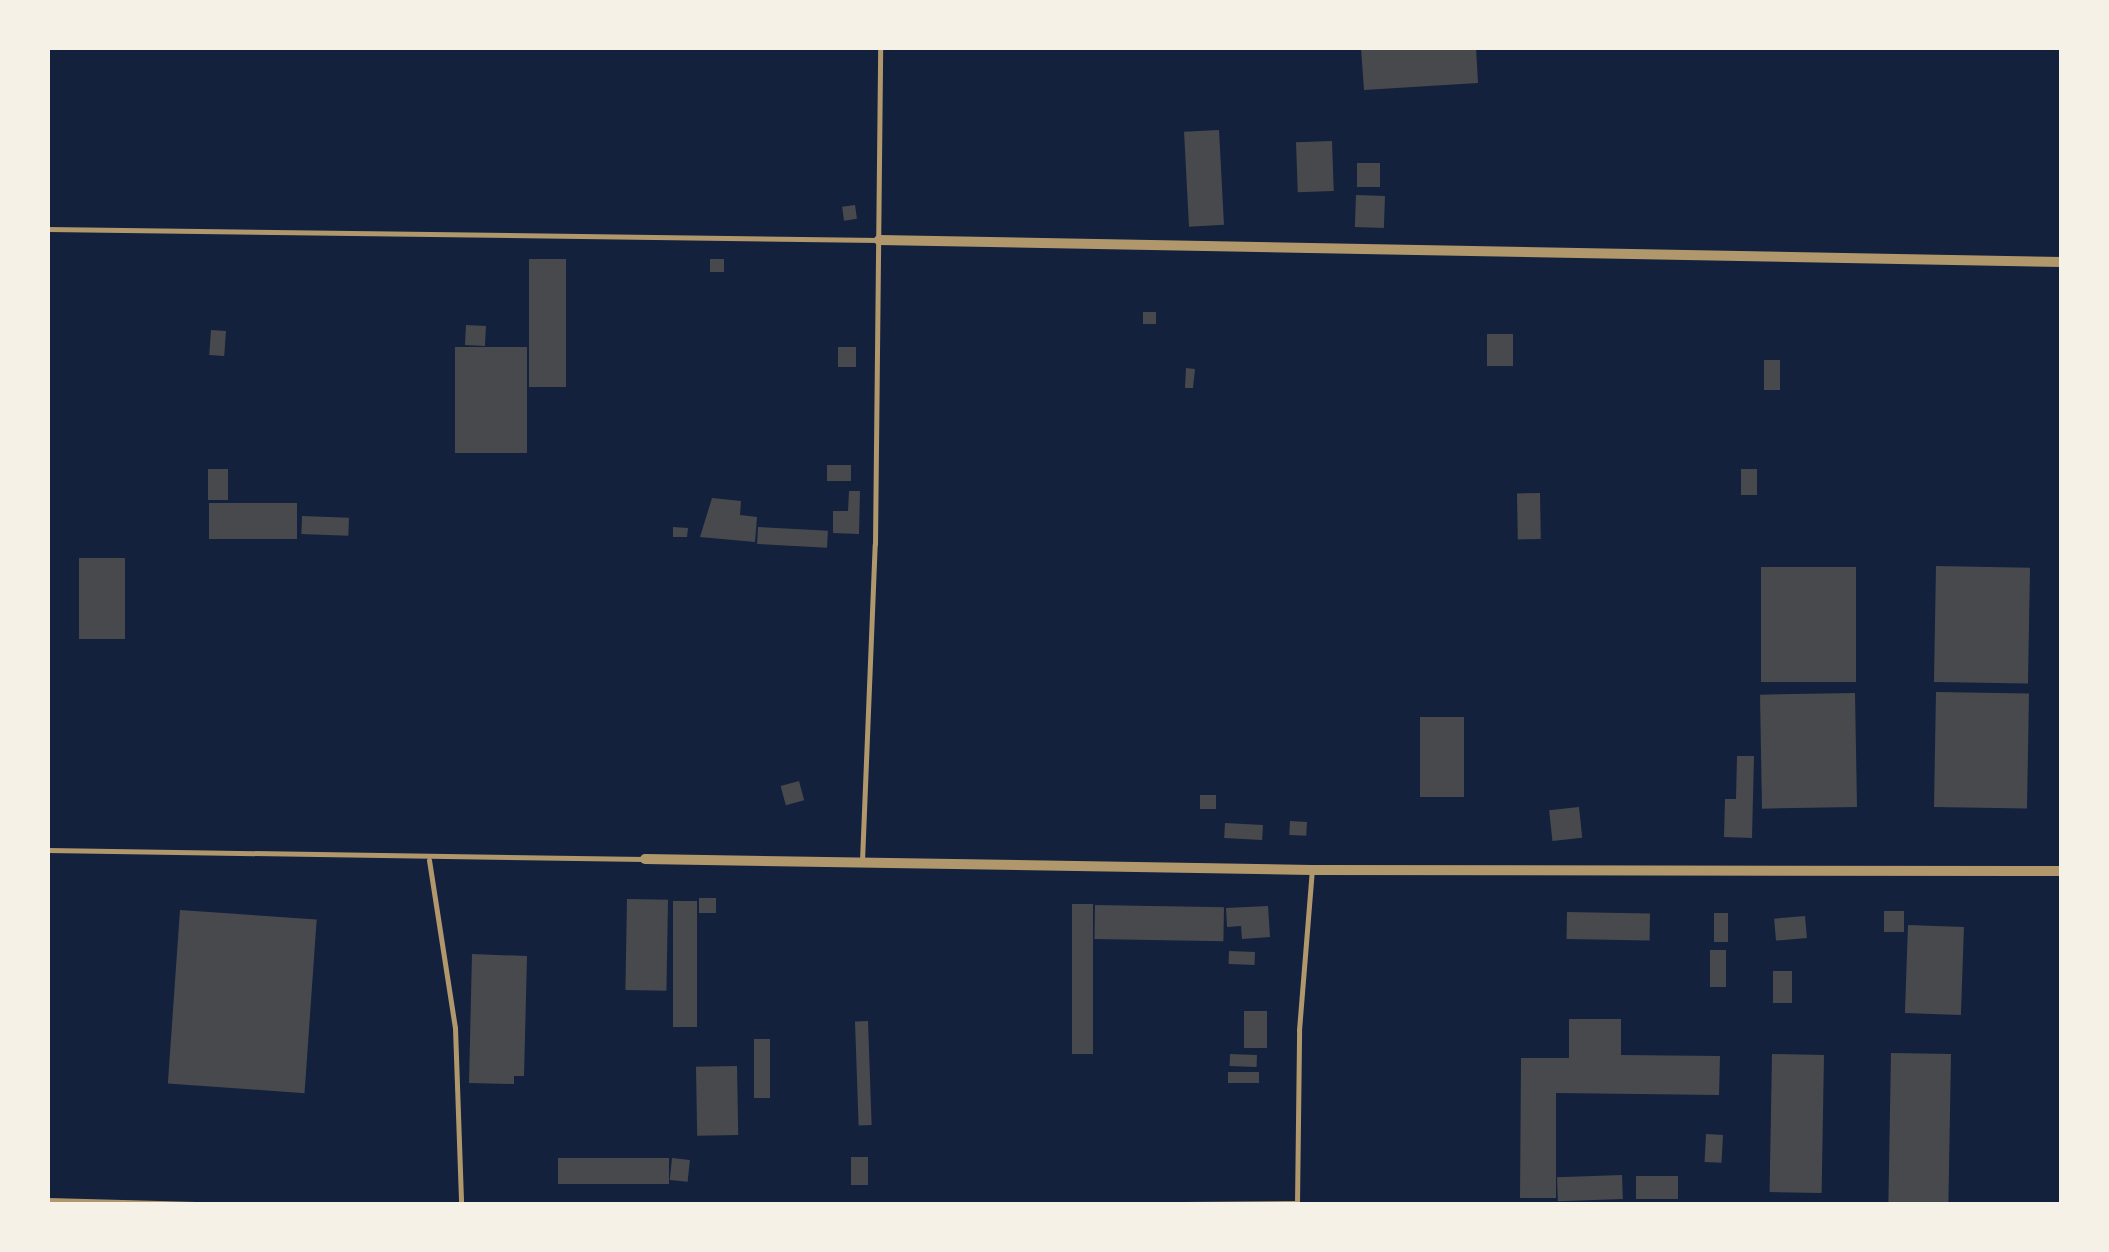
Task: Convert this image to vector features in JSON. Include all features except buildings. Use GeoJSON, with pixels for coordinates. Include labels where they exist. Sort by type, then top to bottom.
{"type":"FeatureCollection","features":[{"type":"Feature","properties":{"kind":"street"},"geometry":{"type":"LineString","coordinates":[[878,240],[2062,262]]}},
{"type":"Feature","properties":{"kind":"street"},"geometry":{"type":"LineString","coordinates":[[644,859],[1312,870],[2062,871]]}},
{"type":"Feature","properties":{"kind":"lane"},"geometry":{"type":"LineString","coordinates":[[862,862],[880,48]]}},
{"type":"Feature","properties":{"kind":"lane"},"geometry":{"type":"LineString","coordinates":[[48,229],[878,240]]}},
{"type":"Feature","properties":{"kind":"lane"},"geometry":{"type":"LineString","coordinates":[[48,850],[429,860],[644,859]]}},
{"type":"Feature","properties":{"kind":"lane"},"geometry":{"type":"LineString","coordinates":[[429,860],[455,1028],[461,1204]]}},
{"type":"Feature","properties":{"kind":"lane"},"geometry":{"type":"LineString","coordinates":[[1183,1204],[1297,1204],[1298,1030],[1312,870]]}},
{"type":"Feature","properties":{"kind":"lane"},"geometry":{"type":"LineString","coordinates":[[48,1200],[196,1204]]}}]}
